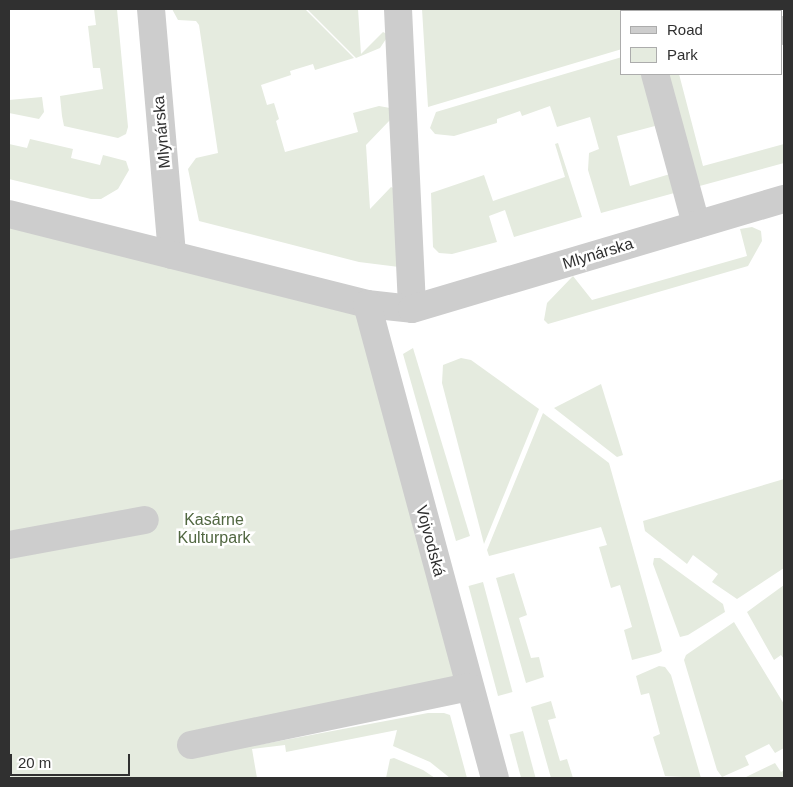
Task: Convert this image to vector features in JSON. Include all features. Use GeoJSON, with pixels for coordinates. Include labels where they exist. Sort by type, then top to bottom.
{"type":"FeatureCollection","features":[{"type":"Feature","properties":{"kind":"street","name":"Mlynárska"},"geometry":{"type":"LineString","coordinates":[[151,9],[172,255]]}},
{"type":"Feature","properties":{"kind":"street"},"geometry":{"type":"LineString","coordinates":[[398,9],[412,309]]}},
{"type":"Feature","properties":{"kind":"street"},"geometry":{"type":"LineString","coordinates":[[655,75],[696,224]]}},
{"type":"Feature","properties":{"kind":"street","name":"Mlynárska"},"geometry":{"type":"LineString","coordinates":[[9,214],[367,304],[412,309],[696,224],[784,200]]}},
{"type":"Feature","properties":{"kind":"street","name":"Vojvodská"},"geometry":{"type":"LineString","coordinates":[[367,304],[495,778]]}},
{"type":"Feature","properties":{"kind":"street"},"geometry":{"type":"LineString","coordinates":[[9,545],[145,520]]}},
{"type":"Feature","properties":{"kind":"street"},"geometry":{"type":"LineString","coordinates":[[191,745],[469,687]]}},
{"type":"Feature","properties":{"kind":"green space"},"geometry":{"type":"Polygon","coordinates":[[[94,9],[117,9],[128,127],[126,134],[118,138],[64,126],[62,116],[60,96],[103,89],[100,68],[93,68],[88,26],[96,25],[94,9]]]}},
{"type":"Feature","properties":{"kind":"green space"},"geometry":{"type":"Polygon","coordinates":[[[172,9],[305,9],[354,58],[315,70],[313,64],[290,71],[291,75],[261,85],[267,105],[274,103],[279,119],[276,121],[285,152],[358,132],[353,113],[379,106],[390,108],[390,120],[366,145],[370,209],[391,187],[395,189],[399,267],[359,262],[199,221],[188,169],[196,158],[218,153],[199,25],[196,21],[178,20],[172,9]]]}},
{"type":"Feature","properties":{"kind":"green space"},"geometry":{"type":"Polygon","coordinates":[[[307,9],[358,9],[361,54],[383,32],[387,34],[386,39],[380,48],[356,58],[307,9]]]}},
{"type":"Feature","properties":{"kind":"green space"},"geometry":{"type":"Polygon","coordinates":[[[422,9],[626,10],[620,10],[620,50],[428,107],[422,9]]]}},
{"type":"Feature","properties":{"kind":"green space"},"geometry":{"type":"Polygon","coordinates":[[[643,9],[725,9],[725,10],[643,9]]]}},
{"type":"Feature","properties":{"kind":"green space"},"geometry":{"type":"Polygon","coordinates":[[[620,58],[620,75],[644,75],[678,192],[601,213],[588,170],[589,153],[599,149],[590,117],[557,127],[550,106],[522,116],[520,111],[497,119],[497,123],[454,136],[435,134],[430,128],[436,112],[620,58]],[[655,126],[617,136],[630,186],[670,174],[655,126]]]}},
{"type":"Feature","properties":{"kind":"green space"},"geometry":{"type":"Polygon","coordinates":[[[663,75],[679,75],[703,166],[784,144],[784,163],[696,187],[663,75]]]}},
{"type":"Feature","properties":{"kind":"green space"},"geometry":{"type":"Polygon","coordinates":[[[42,97],[44,112],[39,119],[9,113],[9,100],[42,97]]]}},
{"type":"Feature","properties":{"kind":"green space"},"geometry":{"type":"Polygon","coordinates":[[[30,139],[73,149],[71,158],[100,165],[103,155],[126,161],[129,170],[118,189],[101,199],[91,199],[9,179],[9,144],[27,148],[30,139]]]}},
{"type":"Feature","properties":{"kind":"green space"},"geometry":{"type":"Polygon","coordinates":[[[558,143],[582,217],[514,237],[505,210],[489,216],[497,242],[452,254],[439,253],[433,247],[431,193],[484,175],[493,201],[565,177],[555,144],[558,143]]]}},
{"type":"Feature","properties":{"kind":"green space","name":"Kasárne Kulturpark"},"geometry":{"type":"Polygon","coordinates":[[[9,214],[367,304],[469,687],[249,733],[252,746],[428,713],[444,713],[450,715],[467,778],[450,778],[430,762],[393,746],[397,730],[286,752],[285,745],[252,749],[257,778],[9,778],[9,214]]]}},
{"type":"Feature","properties":{"kind":"green space"},"geometry":{"type":"Polygon","coordinates":[[[752,227],[761,231],[762,241],[748,266],[548,324],[544,320],[547,303],[573,276],[592,300],[747,256],[740,229],[752,227]]]}},
{"type":"Feature","properties":{"kind":"green space"},"geometry":{"type":"Polygon","coordinates":[[[413,348],[470,536],[456,541],[403,354],[413,348]]]}},
{"type":"Feature","properties":{"kind":"green space"},"geometry":{"type":"Polygon","coordinates":[[[461,358],[471,360],[539,409],[484,544],[442,383],[443,365],[461,358]]]}},
{"type":"Feature","properties":{"kind":"green space"},"geometry":{"type":"Polygon","coordinates":[[[601,384],[623,455],[617,457],[554,408],[601,384]]]}},
{"type":"Feature","properties":{"kind":"green space"},"geometry":{"type":"Polygon","coordinates":[[[543,413],[609,463],[662,651],[659,653],[632,660],[624,630],[632,627],[620,585],[611,588],[599,547],[607,545],[601,527],[489,556],[487,550],[543,413]]]}},
{"type":"Feature","properties":{"kind":"green space"},"geometry":{"type":"Polygon","coordinates":[[[784,479],[784,568],[737,599],[712,582],[718,574],[693,555],[687,564],[645,531],[643,521],[784,479]]]}},
{"type":"Feature","properties":{"kind":"green space"},"geometry":{"type":"Polygon","coordinates":[[[654,558],[660,558],[723,604],[725,612],[688,635],[680,637],[653,564],[654,558]]]}},
{"type":"Feature","properties":{"kind":"green space"},"geometry":{"type":"Polygon","coordinates":[[[514,573],[527,615],[519,618],[531,658],[539,657],[544,677],[526,683],[496,578],[514,573]]]}},
{"type":"Feature","properties":{"kind":"green space"},"geometry":{"type":"Polygon","coordinates":[[[483,582],[513,692],[498,696],[469,586],[483,582]]]}},
{"type":"Feature","properties":{"kind":"green space"},"geometry":{"type":"Polygon","coordinates":[[[784,585],[784,659],[781,655],[774,660],[747,612],[784,585]]]}},
{"type":"Feature","properties":{"kind":"green space"},"geometry":{"type":"Polygon","coordinates":[[[734,622],[784,704],[784,748],[775,753],[769,744],[745,756],[749,765],[722,777],[717,770],[684,660],[686,655],[734,622]]]}},
{"type":"Feature","properties":{"kind":"green space"},"geometry":{"type":"Polygon","coordinates":[[[659,666],[665,667],[671,675],[701,778],[665,776],[653,737],[660,734],[649,693],[641,695],[636,676],[659,666]]]}},
{"type":"Feature","properties":{"kind":"green space"},"geometry":{"type":"Polygon","coordinates":[[[551,701],[556,718],[548,720],[560,761],[567,759],[573,778],[551,778],[531,707],[551,701]]]}},
{"type":"Feature","properties":{"kind":"green space"},"geometry":{"type":"Polygon","coordinates":[[[523,731],[536,778],[521,778],[509,735],[523,731]]]}},
{"type":"Feature","properties":{"kind":"green space"},"geometry":{"type":"Polygon","coordinates":[[[394,758],[423,770],[435,778],[386,778],[390,759],[394,758]]]}},
{"type":"Feature","properties":{"kind":"green space"},"geometry":{"type":"Polygon","coordinates":[[[775,763],[781,772],[784,770],[784,778],[744,778],[775,763]]]}}]}
